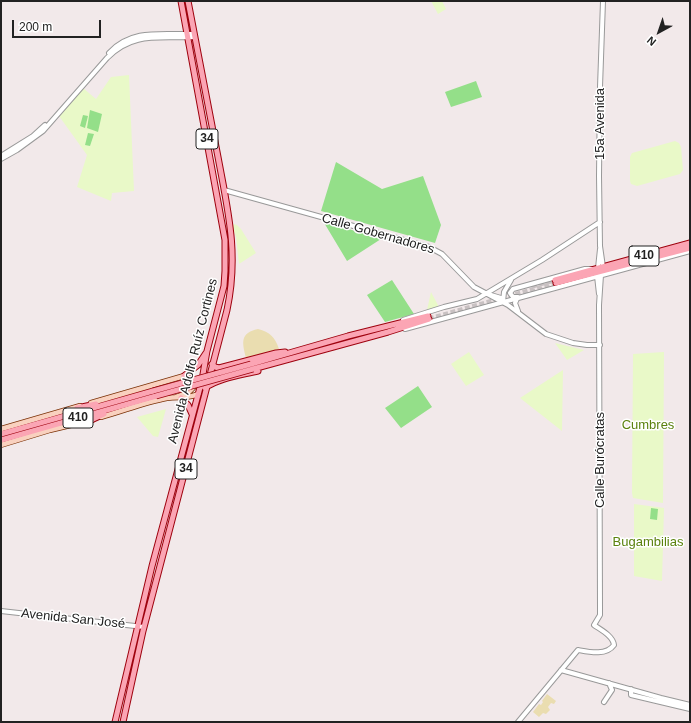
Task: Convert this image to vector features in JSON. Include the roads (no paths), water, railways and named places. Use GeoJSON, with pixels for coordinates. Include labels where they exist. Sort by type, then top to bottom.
{"type":"FeatureCollection","features":[{"type":"Feature","properties":{"kind":"main road","name":"Avenida Adolfo Ruíz Cortines"},"geometry":{"type":"LineString","coordinates":[[116,722],[152,566],[198,394],[207,351],[224,286],[226,249],[221,211],[181,1]]}},
{"type":"Feature","properties":{"kind":"main road","name":"Avenida Adolfo Ruíz Cortines"},"geometry":{"type":"LineString","coordinates":[[123,722],[144,627],[231,289],[233,260],[230,223],[188,1]]}},
{"type":"Feature","properties":{"kind":"main road"},"geometry":{"type":"LineString","coordinates":[[221,211],[226,220],[228,236],[231,237]]}},
{"type":"Feature","properties":{"kind":"main road","name":"410"},"geometry":{"type":"LineString","coordinates":[[555,282],[599,272],[690,243]]}},
{"type":"Feature","properties":{"kind":"main road","name":"410"},"geometry":{"type":"LineString","coordinates":[[599,272],[614,270],[690,248]]}},
{"type":"Feature","properties":{"kind":"main road"},"geometry":{"type":"LineString","coordinates":[[226,249],[230,252],[231,256],[231,289]]}},
{"type":"Feature","properties":{"kind":"main road"},"geometry":{"type":"LineString","coordinates":[[588,278],[599,272]]}},
{"type":"Feature","properties":{"kind":"main road","name":"410"},"geometry":{"type":"LineString","coordinates":[[1,440],[121,406],[154,394],[387,327],[428,317],[391,331],[292,355]]}},
{"type":"Feature","properties":{"kind":"main road"},"geometry":{"type":"LineString","coordinates":[[215,323],[215,336],[207,363],[210,374],[214,378],[221,381]]}},
{"type":"Feature","properties":{"kind":"main road"},"geometry":{"type":"LineString","coordinates":[[1,429],[184,376],[198,364],[207,351]]}},
{"type":"Feature","properties":{"kind":"main road"},"geometry":{"type":"LineString","coordinates":[[212,364],[219,368],[276,353],[292,355]]}},
{"type":"Feature","properties":{"kind":"main road"},"geometry":{"type":"LineString","coordinates":[[1,445],[153,402],[178,397],[193,396],[198,394],[206,387],[221,381],[279,365],[292,355]]}},
{"type":"Feature","properties":{"kind":"main road"},"geometry":{"type":"LineString","coordinates":[[228,366],[228,373],[231,378]]}},
{"type":"Feature","properties":{"kind":"main road"},"geometry":{"type":"LineString","coordinates":[[178,397],[188,393],[193,388],[192,381],[188,377],[184,376]]}},
{"type":"Feature","properties":{"kind":"main road","name":"410"},"geometry":{"type":"LineString","coordinates":[[1,434],[122,400],[154,394]]}},
{"type":"Feature","properties":{"kind":"main road"},"geometry":{"type":"LineString","coordinates":[[178,397],[188,405],[192,414]]}},
{"type":"Feature","properties":{"kind":"main road"},"geometry":{"type":"LineString","coordinates":[[77,408],[122,400]]}},
{"type":"Feature","properties":{"kind":"main road"},"geometry":{"type":"LineString","coordinates":[[89,420],[121,406]]}},
{"type":"Feature","properties":{"kind":"street","name":"15a Avenida"},"geometry":{"type":"LineString","coordinates":[[599,272],[600,87],[603,1]]}},
{"type":"Feature","properties":{"kind":"street"},"geometry":{"type":"LineString","coordinates":[[1,156],[38,132],[115,46],[123,41],[138,36],[194,36]]}},
{"type":"Feature","properties":{"kind":"street"},"geometry":{"type":"LineString","coordinates":[[1,159],[41,133],[107,58],[119,47],[140,39],[187,36]]}},
{"type":"Feature","properties":{"kind":"street","name":"Calle Gobernadores"},"geometry":{"type":"LineString","coordinates":[[224,190],[430,247],[442,254],[469,283],[486,294],[506,302],[534,326],[550,336],[580,344],[600,345]]}},
{"type":"Feature","properties":{"kind":"street"},"geometry":{"type":"LineString","coordinates":[[387,327],[423,314],[477,299],[512,279],[600,222]]}},
{"type":"Feature","properties":{"kind":"street"},"geometry":{"type":"LineString","coordinates":[[614,270],[690,251]]}},
{"type":"Feature","properties":{"kind":"street"},"geometry":{"type":"LineString","coordinates":[[518,297],[513,297],[510,295],[510,292],[513,289],[585,268],[599,272]]}},
{"type":"Feature","properties":{"kind":"street","name":"Calle Burócratas"},"geometry":{"type":"LineString","coordinates":[[561,670],[578,650],[605,652],[612,648],[614,644],[612,639],[594,624],[600,616],[599,272]]}},
{"type":"Feature","properties":{"kind":"street"},"geometry":{"type":"LineString","coordinates":[[391,331],[400,330],[506,302],[518,297],[588,278]]}},
{"type":"Feature","properties":{"kind":"street"},"geometry":{"type":"LineString","coordinates":[[506,302],[504,292],[512,279]]}},
{"type":"Feature","properties":{"kind":"street"},"geometry":{"type":"LineString","coordinates":[[518,297],[515,303],[518,312]]}},
{"type":"Feature","properties":{"kind":"street"},"geometry":{"type":"LineString","coordinates":[[477,299],[482,303],[480,308]]}},
{"type":"Feature","properties":{"kind":"street","name":"Avenida San José"},"geometry":{"type":"LineString","coordinates":[[1,611],[144,627]]}},
{"type":"Feature","properties":{"kind":"street"},"geometry":{"type":"LineString","coordinates":[[518,722],[561,670],[690,705]]}},
{"type":"Feature","properties":{"kind":"street"},"geometry":{"type":"LineString","coordinates":[[604,702],[612,690],[609,683]]}},
{"type":"Feature","properties":{"kind":"street"},"geometry":{"type":"LineString","coordinates":[[631,689],[631,695],[690,710]]}},
{"type":"Feature","properties":{"kind":"tunnel"},"geometry":{"type":"LineString","coordinates":[[532,286],[555,280]]}},
{"type":"Feature","properties":{"kind":"tunnel"},"geometry":{"type":"LineString","coordinates":[[429,319],[556,283]]}},
{"type":"Feature","properties":{"kind":"park label","name":"Cumbres"},"geometry":{"type":"Point","coordinates":[648,425]}},
{"type":"Feature","properties":{"kind":"park label","name":"Bugambilias"},"geometry":{"type":"Point","coordinates":[648,542]}}]}
